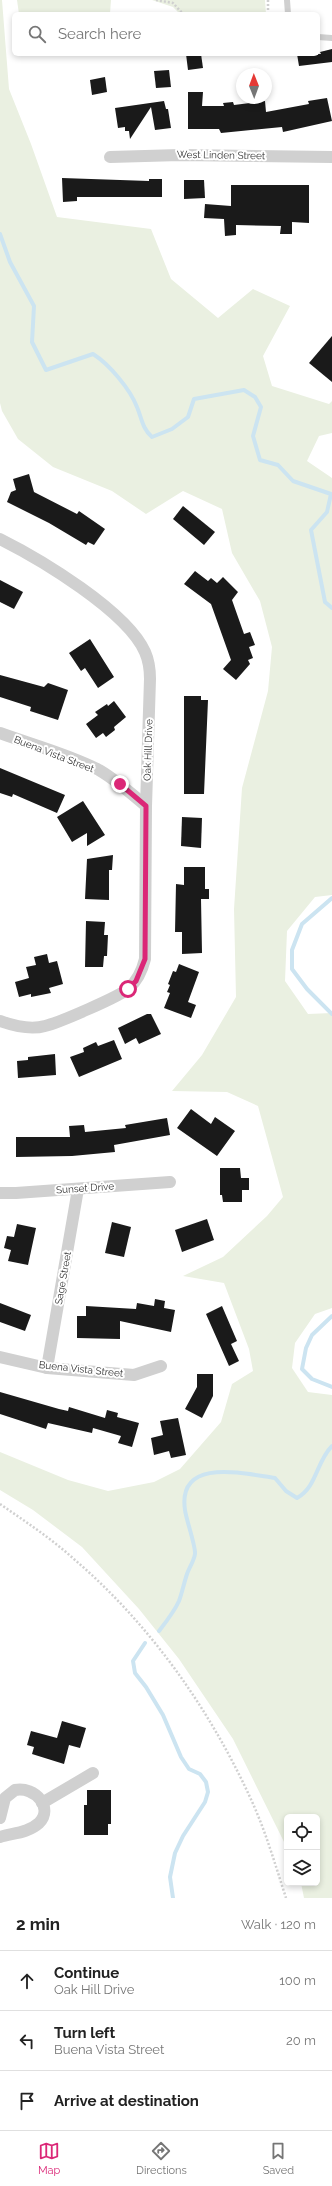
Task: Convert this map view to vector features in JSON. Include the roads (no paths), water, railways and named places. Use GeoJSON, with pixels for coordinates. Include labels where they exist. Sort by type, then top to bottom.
{"type":"FeatureCollection","features":[{"type":"Feature","properties":{"kind":"street","name":"West Linden Street"},"geometry":{"type":"LineString","coordinates":[[110,156],[187,155],[332,157]]}},
{"type":"Feature","properties":{"kind":"street","name":"Oak Hill Drive"},"geometry":{"type":"LineString","coordinates":[[0,539],[64,576],[92,596],[137,639],[144,651],[149,665],[150,679],[146,806],[145,959],[136,981],[120,995],[45,1026],[28,1027],[0,1021]]}},
{"type":"Feature","properties":{"kind":"street","name":"Buena Vista Street"},"geometry":{"type":"LineString","coordinates":[[0,733],[77,760],[99,771],[118,783],[146,806]]}},
{"type":"Feature","properties":{"kind":"street","name":"Sunset Drive"},"geometry":{"type":"LineString","coordinates":[[0,1192],[78,1189],[170,1182]]}},
{"type":"Feature","properties":{"kind":"street","name":"Sage Street"},"geometry":{"type":"LineString","coordinates":[[47,1368],[78,1189]]}},
{"type":"Feature","properties":{"kind":"street","name":"Buena Vista Street"},"geometry":{"type":"LineString","coordinates":[[0,1357],[47,1368],[134,1375],[161,1366]]}},
{"type":"Feature","properties":{"kind":"street"},"geometry":{"type":"LineString","coordinates":[[42,1803],[93,1773]]}},
{"type":"Feature","properties":{"kind":"street"},"geometry":{"type":"LineString","coordinates":[[0,1818],[5,1798],[15,1790],[33,1792],[39,1796],[42,1803],[43,1816],[40,1822],[29,1829],[0,1837]]}},
{"type":"Feature","properties":{"kind":"lane"},"geometry":{"type":"LineString","coordinates":[[287,0],[288,12]]}},
{"type":"Feature","properties":{"kind":"lane"},"geometry":{"type":"LineString","coordinates":[[320,37],[332,38]]}},
{"type":"Feature","properties":{"kind":"waterway"},"geometry":{"type":"LineString","coordinates":[[0,234],[10,262],[34,306],[32,342],[46,370],[93,354],[106,364],[124,385],[134,400],[144,427],[152,437],[172,429],[188,417],[194,399],[244,390],[255,397],[261,407],[253,436],[260,460],[278,465],[293,481],[331,494],[327,512],[311,530],[325,602],[332,608]]}},
{"type":"Feature","properties":{"kind":"waterway"},"geometry":{"type":"LineString","coordinates":[[332,898],[302,924],[292,950],[292,969],[307,989],[332,1014]]}},
{"type":"Feature","properties":{"kind":"waterway"},"geometry":{"type":"LineString","coordinates":[[332,1316],[312,1335],[306,1348],[302,1369],[312,1379],[332,1387]]}},
{"type":"Feature","properties":{"kind":"waterway"},"geometry":{"type":"LineString","coordinates":[[159,1631],[179,1601],[195,1554],[185,1510],[185,1493],[192,1482],[202,1475],[216,1472],[232,1472],[262,1476],[275,1478],[286,1491],[297,1498],[309,1487],[323,1459],[332,1446]]}},
{"type":"Feature","properties":{"kind":"waterway"},"geometry":{"type":"LineString","coordinates":[[145,1643],[133,1661],[135,1673],[146,1687],[163,1715],[181,1757],[189,1769],[200,1774],[206,1782],[208,1792],[205,1802],[183,1836],[175,1853],[170,1877],[173,1898]]}}]}
